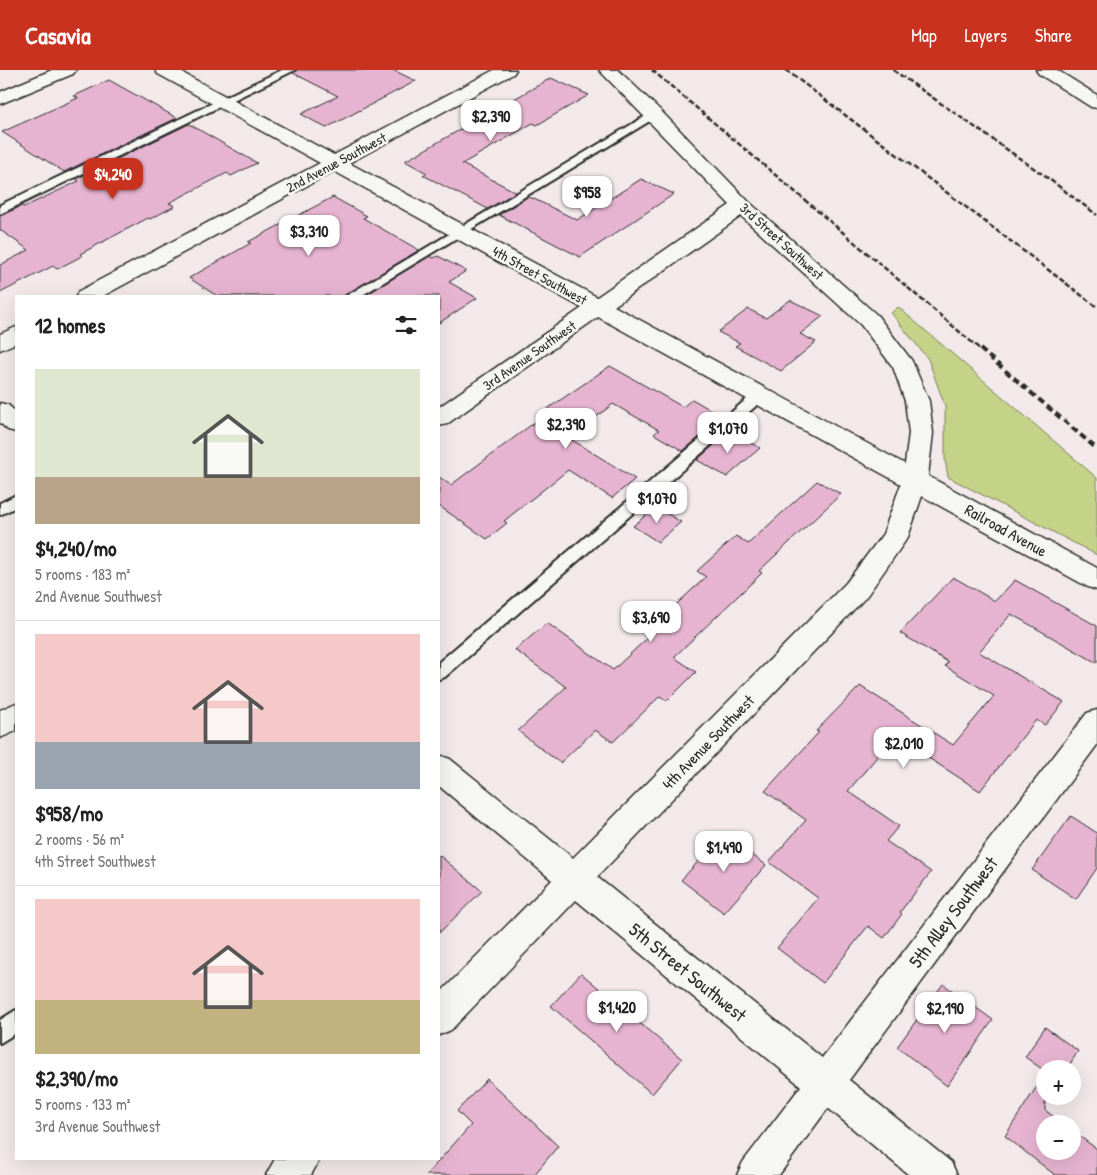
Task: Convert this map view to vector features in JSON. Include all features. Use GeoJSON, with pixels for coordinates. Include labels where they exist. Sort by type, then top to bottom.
{"type":"FeatureCollection","features":[{"type":"Feature","properties":{"kind":"street"},"geometry":{"type":"LineString","coordinates":[[0,99],[68,70]]}},
{"type":"Feature","properties":{"kind":"street","name":"4th Street Southwest"},"geometry":{"type":"LineString","coordinates":[[164,70],[915,480]]}},
{"type":"Feature","properties":{"kind":"street","name":"2nd Avenue Southwest"},"geometry":{"type":"LineString","coordinates":[[89,295],[507,70]]}},
{"type":"Feature","properties":{"kind":"street","name":"3rd Street Southwest"},"geometry":{"type":"LineString","coordinates":[[608,70],[654,114],[742,206],[869,320],[904,366],[917,401],[921,433]]}},
{"type":"Feature","properties":{"kind":"street"},"geometry":{"type":"LineString","coordinates":[[1045,70],[1097,103]]}},
{"type":"Feature","properties":{"kind":"street","name":"3rd Avenue Southwest"},"geometry":{"type":"LineString","coordinates":[[440,417],[742,206]]}},
{"type":"Feature","properties":{"kind":"street"},"geometry":{"type":"LineString","coordinates":[[0,343],[15,335]]}},
{"type":"Feature","properties":{"kind":"street"},"geometry":{"type":"LineString","coordinates":[[0,411],[15,423]]}},
{"type":"Feature","properties":{"kind":"street","name":"4th Avenue Southwest"},"geometry":{"type":"LineString","coordinates":[[440,1017],[856,590],[895,537],[915,480],[921,433]]}},
{"type":"Feature","properties":{"kind":"street","name":"Railroad Avenue"},"geometry":{"type":"LineString","coordinates":[[915,480],[1097,580]]}},
{"type":"Feature","properties":{"kind":"street"},"geometry":{"type":"LineString","coordinates":[[0,726],[15,716]]}},
{"type":"Feature","properties":{"kind":"street","name":"5th Alley Southwest"},"geometry":{"type":"LineString","coordinates":[[756,1175],[1097,722]]}},
{"type":"Feature","properties":{"kind":"street","name":"5th Street Southwest"},"geometry":{"type":"LineString","coordinates":[[440,769],[938,1175]]}},
{"type":"Feature","properties":{"kind":"street"},"geometry":{"type":"LineString","coordinates":[[285,1175],[300,1160]]}},
{"type":"Feature","properties":{"kind":"lane"},"geometry":{"type":"LineString","coordinates":[[0,210],[290,70]]}},
{"type":"Feature","properties":{"kind":"lane"},"geometry":{"type":"LineString","coordinates":[[354,295],[654,114]]}},
{"type":"Feature","properties":{"kind":"lane"},"geometry":{"type":"LineString","coordinates":[[440,671],[760,395]]}},
{"type":"Feature","properties":{"kind":"lane"},"geometry":{"type":"LineString","coordinates":[[0,510],[15,501]]}},
{"type":"Feature","properties":{"kind":"lane"},"geometry":{"type":"LineString","coordinates":[[0,1033],[15,1021]]}},
{"type":"Feature","properties":{"kind":"green space"},"geometry":{"type":"Polygon","coordinates":[[[898,307],[1097,478],[1097,555],[948,477],[945,460],[945,406],[928,359],[891,313],[898,307]]]}},
{"type":"Feature","properties":{"kind":"building"},"geometry":{"type":"Polygon","coordinates":[[[297,70],[393,70],[416,81],[326,128],[301,114],[338,96],[293,73],[297,70]]]}},
{"type":"Feature","properties":{"kind":"building"},"geometry":{"type":"Polygon","coordinates":[[[551,78],[589,95],[537,125],[533,123],[462,164],[516,192],[488,209],[423,175],[427,173],[405,161],[551,78]]]}},
{"type":"Feature","properties":{"kind":"building"},"geometry":{"type":"Polygon","coordinates":[[[109,80],[177,118],[64,172],[2,132],[78,98],[74,96],[109,80]]]}},
{"type":"Feature","properties":{"kind":"building"},"geometry":{"type":"Polygon","coordinates":[[[189,124],[257,163],[231,176],[227,173],[169,203],[175,206],[80,254],[82,256],[57,269],[53,266],[0,293],[0,265],[29,250],[0,230],[0,216],[79,181],[76,179],[189,124]]]}},
{"type":"Feature","properties":{"kind":"building"},"geometry":{"type":"Polygon","coordinates":[[[641,179],[674,194],[580,257],[499,215],[527,197],[577,220],[641,179]]]}},
{"type":"Feature","properties":{"kind":"building"},"geometry":{"type":"Polygon","coordinates":[[[333,197],[367,216],[363,218],[419,250],[346,295],[215,295],[189,278],[251,243],[248,242],[333,197]]]}},
{"type":"Feature","properties":{"kind":"building"},"geometry":{"type":"Polygon","coordinates":[[[430,256],[434,258],[438,256],[466,271],[449,282],[477,298],[440,322],[440,295],[366,295],[430,256]]]}},
{"type":"Feature","properties":{"kind":"building"},"geometry":{"type":"Polygon","coordinates":[[[790,300],[823,316],[800,334],[816,342],[781,371],[735,346],[740,343],[718,332],[748,309],[766,318],[790,300]]]}},
{"type":"Feature","properties":{"kind":"building"},"geometry":{"type":"Polygon","coordinates":[[[610,366],[683,407],[692,399],[723,417],[683,451],[654,434],[659,430],[613,404],[569,438],[635,479],[612,498],[568,470],[504,521],[507,523],[487,539],[440,507],[440,478],[451,485],[543,416],[540,414],[610,366]]]}},
{"type":"Feature","properties":{"kind":"building"},"geometry":{"type":"Polygon","coordinates":[[[730,431],[760,448],[727,477],[697,460],[730,431]]]}},
{"type":"Feature","properties":{"kind":"building"},"geometry":{"type":"Polygon","coordinates":[[[817,481],[841,494],[759,571],[762,573],[674,657],[696,672],[667,701],[660,696],[613,742],[595,730],[560,763],[518,731],[566,687],[515,650],[547,623],[613,670],[672,615],[668,612],[706,577],[697,571],[736,536],[748,544],[817,481]]]}},
{"type":"Feature","properties":{"kind":"building"},"geometry":{"type":"Polygon","coordinates":[[[656,507],[681,522],[658,542],[633,526],[656,507]]]}},
{"type":"Feature","properties":{"kind":"building"},"geometry":{"type":"Polygon","coordinates":[[[953,577],[995,601],[1015,580],[1097,626],[1097,663],[1011,614],[979,652],[1064,702],[1045,725],[1036,720],[980,791],[899,739],[897,741],[893,738],[848,791],[899,826],[886,841],[931,872],[900,912],[902,914],[884,938],[868,926],[823,983],[777,948],[818,898],[769,862],[806,820],[765,791],[819,732],[816,731],[860,686],[953,745],[994,696],[945,666],[948,662],[900,633],[953,577]]]}},
{"type":"Feature","properties":{"kind":"building"},"geometry":{"type":"Polygon","coordinates":[[[1071,816],[1097,833],[1097,868],[1076,899],[1032,870],[1071,816]]]}},
{"type":"Feature","properties":{"kind":"building"},"geometry":{"type":"Polygon","coordinates":[[[724,834],[766,865],[724,913],[681,880],[724,834]]]}},
{"type":"Feature","properties":{"kind":"building"},"geometry":{"type":"Polygon","coordinates":[[[440,856],[482,891],[440,932],[440,856]]]}},
{"type":"Feature","properties":{"kind":"building"},"geometry":{"type":"Polygon","coordinates":[[[581,973],[682,1059],[652,1094],[551,1006],[581,973]]]}},
{"type":"Feature","properties":{"kind":"building"},"geometry":{"type":"Polygon","coordinates":[[[943,984],[993,1020],[947,1086],[897,1047],[943,984]]]}},
{"type":"Feature","properties":{"kind":"building"},"geometry":{"type":"Polygon","coordinates":[[[1045,1027],[1078,1051],[1072,1060],[1036,1060],[1036,1065],[1025,1057],[1045,1027]]]}},
{"type":"Feature","properties":{"kind":"building"},"geometry":{"type":"Polygon","coordinates":[[[487,1079],[558,1146],[534,1175],[426,1175],[471,1125],[457,1111],[487,1079]]]}},
{"type":"Feature","properties":{"kind":"building"},"geometry":{"type":"Polygon","coordinates":[[[1036,1088],[1036,1105],[1045,1105],[1045,1110],[1051,1115],[1036,1115],[1036,1160],[1081,1160],[1081,1137],[1097,1149],[1097,1175],[1055,1175],[1005,1136],[1036,1088]]]}},
{"type":"Feature","properties":{"kind":"railway"},"geometry":{"type":"LineString","coordinates":[[652,70],[981,350]]}},
{"type":"Feature","properties":{"kind":"railway"},"geometry":{"type":"LineString","coordinates":[[786,70],[1097,307]]}},
{"type":"Feature","properties":{"kind":"railway"},"geometry":{"type":"LineString","coordinates":[[893,70],[1045,176],[1097,215]]}},
{"type":"Feature","properties":{"kind":"railway"},"geometry":{"type":"LineString","coordinates":[[980,349],[1097,449]]}}]}
